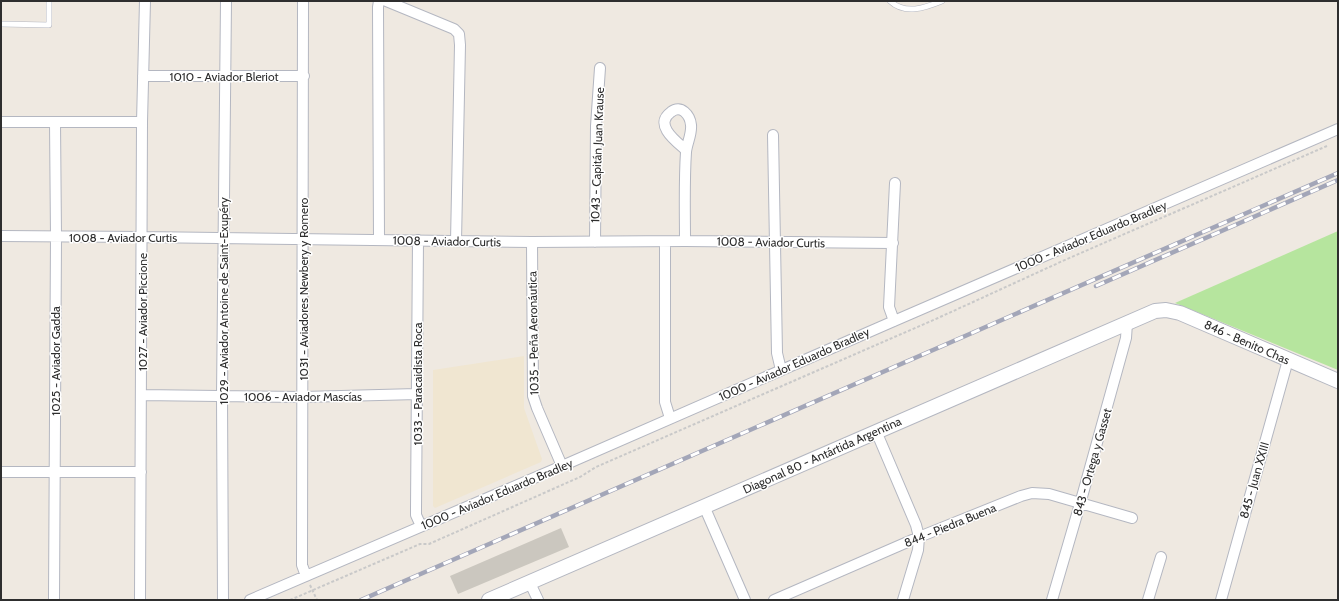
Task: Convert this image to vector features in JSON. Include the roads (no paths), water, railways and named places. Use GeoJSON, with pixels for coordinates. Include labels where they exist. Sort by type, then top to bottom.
{"type":"FeatureCollection","features":[{"type":"Feature","properties":{"kind":"main road","name":"846 - Benito Chas"},"geometry":{"type":"LineString","coordinates":[[1155,311],[1166,310],[1180,312],[1338,381]]}},
{"type":"Feature","properties":{"kind":"main road","name":"Diagonal 80 - Antártida Argentina"},"geometry":{"type":"LineString","coordinates":[[489,600],[1155,311]]}},
{"type":"Feature","properties":{"kind":"street","name":"1027 - Aviador Piccione"},"geometry":{"type":"LineString","coordinates":[[140,600],[142,122],[145,1]]}},
{"type":"Feature","properties":{"kind":"street","name":"1029 - Aviador Antoine de Saint-Exupéry"},"geometry":{"type":"LineString","coordinates":[[222,600],[222,396],[226,1]]}},
{"type":"Feature","properties":{"kind":"street","name":"1031 - Aviadores Newbery y Romero"},"geometry":{"type":"LineString","coordinates":[[303,1],[302,566],[306,576]]}},
{"type":"Feature","properties":{"kind":"street"},"geometry":{"type":"LineString","coordinates":[[379,1],[379,240]]}},
{"type":"Feature","properties":{"kind":"street"},"geometry":{"type":"LineString","coordinates":[[386,1],[454,29],[459,34],[456,241]]}},
{"type":"Feature","properties":{"kind":"street","name":"1043 - Capitán Juan Krause"},"geometry":{"type":"LineString","coordinates":[[595,242],[596,126],[600,68]]}},
{"type":"Feature","properties":{"kind":"street","name":"1010 - Aviador Bleriot"},"geometry":{"type":"LineString","coordinates":[[143,76],[304,76]]}},
{"type":"Feature","properties":{"kind":"street"},"geometry":{"type":"LineString","coordinates":[[1,122],[142,122]]}},
{"type":"Feature","properties":{"kind":"street","name":"1025 - Aviador Gadda"},"geometry":{"type":"LineString","coordinates":[[54,600],[56,237],[55,122]]}},
{"type":"Feature","properties":{"kind":"street","name":"1000 - Aviador Eduardo Bradley"},"geometry":{"type":"LineString","coordinates":[[250,600],[1338,129]]}},
{"type":"Feature","properties":{"kind":"street"},"geometry":{"type":"LineString","coordinates":[[773,135],[777,353],[781,370]]}},
{"type":"Feature","properties":{"kind":"street"},"geometry":{"type":"LineString","coordinates":[[685,241],[686,150]]}},
{"type":"Feature","properties":{"kind":"street"},"geometry":{"type":"LineString","coordinates":[[894,321],[889,307],[895,183]]}},
{"type":"Feature","properties":{"kind":"street","name":"1008 - Aviador Curtis"},"geometry":{"type":"LineString","coordinates":[[1,236],[142,236],[532,242],[685,241],[893,243]]}},
{"type":"Feature","properties":{"kind":"street","name":"1033 - Paracaidista Roca"},"geometry":{"type":"LineString","coordinates":[[418,240],[416,515],[421,526]]}},
{"type":"Feature","properties":{"kind":"street","name":"1035 - Peña Aeronáutica"},"geometry":{"type":"LineString","coordinates":[[532,242],[533,396],[562,466]]}},
{"type":"Feature","properties":{"kind":"street"},"geometry":{"type":"LineString","coordinates":[[665,242],[665,402],[670,418]]}},
{"type":"Feature","properties":{"kind":"street","name":"843 - Ortega y Gasset"},"geometry":{"type":"LineString","coordinates":[[1052,600],[1126,338],[1127,323]]}},
{"type":"Feature","properties":{"kind":"street","name":"845 - Juan XXIII"},"geometry":{"type":"LineString","coordinates":[[1221,600],[1288,360]]}},
{"type":"Feature","properties":{"kind":"street","name":"1006 - Aviador Mascías"},"geometry":{"type":"LineString","coordinates":[[141,395],[303,397],[417,394]]}},
{"type":"Feature","properties":{"kind":"street"},"geometry":{"type":"LineString","coordinates":[[876,431],[916,525],[919,537],[916,558],[903,600]]}},
{"type":"Feature","properties":{"kind":"street"},"geometry":{"type":"LineString","coordinates":[[1,472],[141,472]]}},
{"type":"Feature","properties":{"kind":"street","name":"844 - Piedra Buena"},"geometry":{"type":"LineString","coordinates":[[774,600],[919,537],[1032,493],[1049,494],[1132,518]]}},
{"type":"Feature","properties":{"kind":"street"},"geometry":{"type":"LineString","coordinates":[[704,506],[745,600]]}},
{"type":"Feature","properties":{"kind":"street"},"geometry":{"type":"LineString","coordinates":[[1148,600],[1161,557]]}},
{"type":"Feature","properties":{"kind":"street"},"geometry":{"type":"LineString","coordinates":[[530,583],[538,600]]}},
{"type":"Feature","properties":{"kind":"lane"},"geometry":{"type":"LineString","coordinates":[[1,24],[49,25],[50,1]]}},
{"type":"Feature","properties":{"kind":"lane"},"geometry":{"type":"LineString","coordinates":[[890,1],[900,8],[919,9],[942,1]]}},
{"type":"Feature","properties":{"kind":"railway"},"geometry":{"type":"LineString","coordinates":[[361,600],[1338,173]]}},
{"type":"Feature","properties":{"kind":"railway"},"geometry":{"type":"LineString","coordinates":[[1096,286],[1338,180]]}}]}
